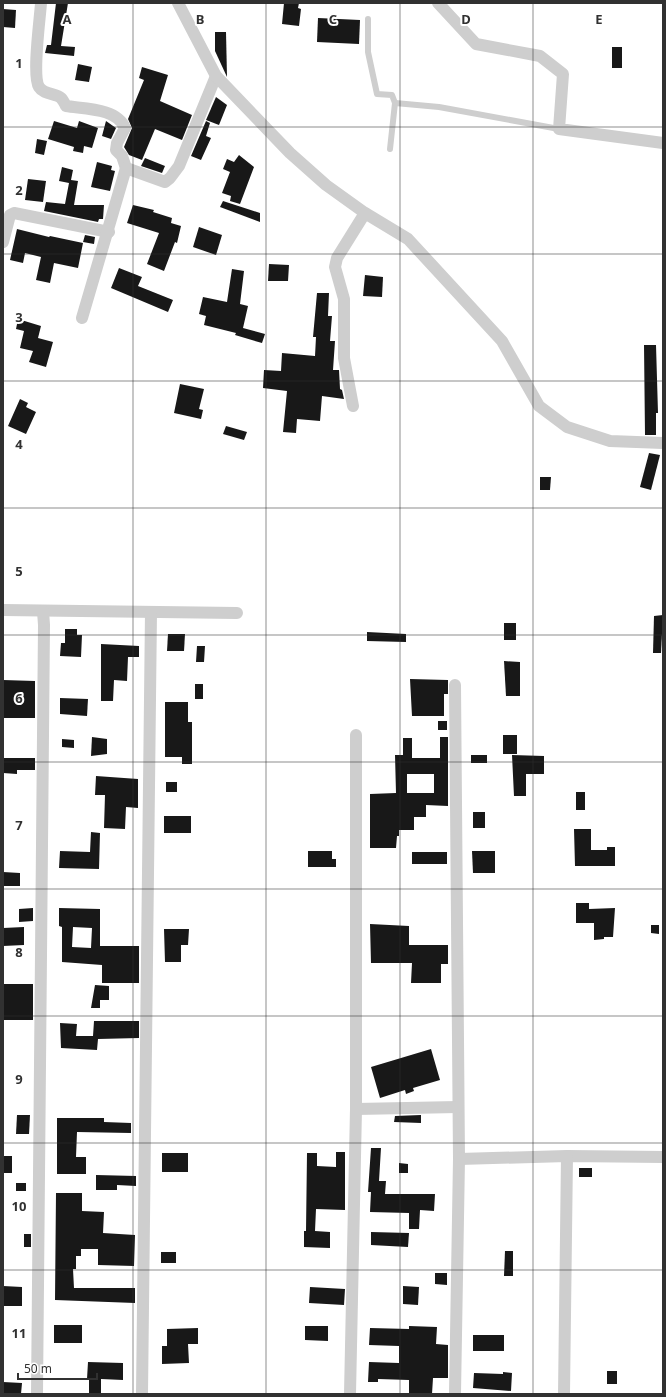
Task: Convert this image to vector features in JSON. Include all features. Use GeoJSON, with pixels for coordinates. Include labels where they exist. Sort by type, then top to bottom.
{"type":"FeatureCollection","features":[{"type":"Feature","properties":{"kind":"street"},"geometry":{"type":"LineString","coordinates":[[41,3],[37,78],[39,87],[44,91],[61,98],[66,106],[109,113],[122,120],[125,128],[117,142],[116,150],[122,156],[126,168],[109,232],[82,318]]}},
{"type":"Feature","properties":{"kind":"street"},"geometry":{"type":"LineString","coordinates":[[178,3],[216,76],[290,153],[326,185],[364,213],[408,239],[502,341],[539,406],[567,427],[610,441],[663,443]]}},
{"type":"Feature","properties":{"kind":"street"},"geometry":{"type":"LineString","coordinates":[[438,3],[476,44],[540,56],[563,74],[559,129],[663,143]]}},
{"type":"Feature","properties":{"kind":"street"},"geometry":{"type":"LineString","coordinates":[[126,168],[165,182],[170,178],[179,166],[216,76]]}},
{"type":"Feature","properties":{"kind":"street"},"geometry":{"type":"LineString","coordinates":[[3,242],[10,215],[14,213],[109,232]]}},
{"type":"Feature","properties":{"kind":"street"},"geometry":{"type":"LineString","coordinates":[[353,406],[344,358],[344,299],[335,267],[337,258],[364,213]]}},
{"type":"Feature","properties":{"kind":"street"},"geometry":{"type":"LineString","coordinates":[[3,610],[237,613]]}},
{"type":"Feature","properties":{"kind":"street"},"geometry":{"type":"LineString","coordinates":[[37,1394],[44,641],[43,611]]}},
{"type":"Feature","properties":{"kind":"street"},"geometry":{"type":"LineString","coordinates":[[142,1394],[151,612]]}},
{"type":"Feature","properties":{"kind":"street"},"geometry":{"type":"LineString","coordinates":[[455,685],[459,1158],[455,1394]]}},
{"type":"Feature","properties":{"kind":"street"},"geometry":{"type":"LineString","coordinates":[[350,1394],[356,1110],[356,735]]}},
{"type":"Feature","properties":{"kind":"street"},"geometry":{"type":"LineString","coordinates":[[356,1110],[458,1107]]}},
{"type":"Feature","properties":{"kind":"street"},"geometry":{"type":"LineString","coordinates":[[459,1158],[567,1156],[663,1157]]}},
{"type":"Feature","properties":{"kind":"street"},"geometry":{"type":"LineString","coordinates":[[564,1394],[567,1156]]}},
{"type":"Feature","properties":{"kind":"lane"},"geometry":{"type":"LineString","coordinates":[[368,19],[368,52],[377,94],[392,94],[394,103],[390,149]]}},
{"type":"Feature","properties":{"kind":"lane"},"geometry":{"type":"LineString","coordinates":[[394,103],[439,107],[559,129]]}},
{"type":"Feature","properties":{"kind":"building"},"geometry":{"type":"Polygon","coordinates":[[[56,3],[68,3],[61,46],[75,47],[74,56],[45,53],[47,45],[51,45],[56,3]]]}},
{"type":"Feature","properties":{"kind":"building"},"geometry":{"type":"Polygon","coordinates":[[[284,3],[299,3],[298,8],[301,9],[299,26],[282,24],[284,3]]]}},
{"type":"Feature","properties":{"kind":"building"},"geometry":{"type":"Polygon","coordinates":[[[3,9],[16,10],[15,28],[3,27],[3,9]]]}},
{"type":"Feature","properties":{"kind":"building"},"geometry":{"type":"Polygon","coordinates":[[[318,18],[360,20],[359,44],[317,42],[318,18]]]}},
{"type":"Feature","properties":{"kind":"building"},"geometry":{"type":"Polygon","coordinates":[[[215,32],[226,32],[227,77],[215,51],[215,32]]]}},
{"type":"Feature","properties":{"kind":"building"},"geometry":{"type":"Polygon","coordinates":[[[612,47],[622,47],[622,68],[612,68],[612,47]]]}},
{"type":"Feature","properties":{"kind":"building"},"geometry":{"type":"Polygon","coordinates":[[[78,64],[92,67],[89,82],[75,80],[78,64]]]}},
{"type":"Feature","properties":{"kind":"building"},"geometry":{"type":"Polygon","coordinates":[[[142,67],[168,75],[160,101],[192,115],[182,140],[155,129],[142,160],[129,155],[124,147],[132,128],[128,119],[144,80],[139,78],[142,67]]]}},
{"type":"Feature","properties":{"kind":"building"},"geometry":{"type":"Polygon","coordinates":[[[216,97],[227,105],[219,125],[206,120],[216,97]]]}},
{"type":"Feature","properties":{"kind":"building"},"geometry":{"type":"Polygon","coordinates":[[[54,121],[77,128],[79,121],[98,128],[92,148],[84,146],[83,153],[73,151],[74,147],[48,139],[54,121]]]}},
{"type":"Feature","properties":{"kind":"building"},"geometry":{"type":"Polygon","coordinates":[[[106,121],[116,128],[111,139],[102,136],[106,121]]]}},
{"type":"Feature","properties":{"kind":"building"},"geometry":{"type":"Polygon","coordinates":[[[206,121],[210,123],[206,136],[211,138],[201,160],[191,156],[206,121]]]}},
{"type":"Feature","properties":{"kind":"building"},"geometry":{"type":"Polygon","coordinates":[[[37,139],[47,141],[44,155],[35,153],[37,139]]]}},
{"type":"Feature","properties":{"kind":"building"},"geometry":{"type":"Polygon","coordinates":[[[239,155],[254,167],[240,204],[230,201],[231,196],[222,193],[230,172],[223,169],[227,159],[234,162],[239,155]]]}},
{"type":"Feature","properties":{"kind":"building"},"geometry":{"type":"Polygon","coordinates":[[[145,158],[165,166],[162,173],[141,166],[145,158]]]}},
{"type":"Feature","properties":{"kind":"building"},"geometry":{"type":"Polygon","coordinates":[[[97,162],[112,166],[111,170],[115,171],[110,191],[91,187],[97,162]]]}},
{"type":"Feature","properties":{"kind":"building"},"geometry":{"type":"Polygon","coordinates":[[[62,167],[73,170],[71,180],[78,181],[74,205],[104,205],[103,219],[99,219],[98,222],[44,211],[46,202],[65,204],[69,183],[59,181],[62,167]]]}},
{"type":"Feature","properties":{"kind":"building"},"geometry":{"type":"Polygon","coordinates":[[[28,179],[46,181],[43,202],[25,200],[28,179]]]}},
{"type":"Feature","properties":{"kind":"building"},"geometry":{"type":"Polygon","coordinates":[[[223,201],[260,213],[260,222],[220,207],[223,201]]]}},
{"type":"Feature","properties":{"kind":"building"},"geometry":{"type":"Polygon","coordinates":[[[133,205],[154,210],[153,212],[172,218],[171,223],[181,226],[177,243],[175,242],[164,271],[147,264],[159,233],[127,223],[133,205]]]}},
{"type":"Feature","properties":{"kind":"building"},"geometry":{"type":"Polygon","coordinates":[[[199,227],[222,235],[216,255],[193,247],[199,227]]]}},
{"type":"Feature","properties":{"kind":"building"},"geometry":{"type":"Polygon","coordinates":[[[17,229],[83,243],[78,268],[54,263],[50,283],[36,280],[41,257],[25,253],[23,263],[10,260],[17,229]]]}},
{"type":"Feature","properties":{"kind":"building"},"geometry":{"type":"Polygon","coordinates":[[[85,235],[95,237],[94,244],[83,242],[85,235]]]}},
{"type":"Feature","properties":{"kind":"building"},"geometry":{"type":"Polygon","coordinates":[[[269,264],[289,265],[288,281],[268,281],[269,264]]]}},
{"type":"Feature","properties":{"kind":"building"},"geometry":{"type":"Polygon","coordinates":[[[119,268],[142,277],[138,286],[173,300],[168,312],[111,288],[119,268]]]}},
{"type":"Feature","properties":{"kind":"building"},"geometry":{"type":"Polygon","coordinates":[[[232,269],[244,271],[240,304],[248,306],[243,328],[265,334],[262,343],[235,335],[236,333],[204,325],[206,316],[199,314],[203,297],[227,302],[232,269]]]}},
{"type":"Feature","properties":{"kind":"building"},"geometry":{"type":"Polygon","coordinates":[[[365,275],[383,277],[382,297],[363,296],[365,275]]]}},
{"type":"Feature","properties":{"kind":"building"},"geometry":{"type":"Polygon","coordinates":[[[317,293],[329,293],[328,316],[332,316],[330,341],[335,341],[333,370],[339,370],[340,389],[342,390],[344,399],[322,396],[320,421],[297,419],[296,433],[283,432],[287,391],[263,388],[264,370],[281,371],[282,353],[315,356],[316,337],[313,337],[317,293]]]}},
{"type":"Feature","properties":{"kind":"building"},"geometry":{"type":"Polygon","coordinates":[[[18,319],[41,326],[38,338],[53,342],[46,367],[29,362],[33,351],[20,348],[24,331],[16,329],[18,319]]]}},
{"type":"Feature","properties":{"kind":"building"},"geometry":{"type":"Polygon","coordinates":[[[644,345],[656,345],[658,413],[656,413],[656,435],[645,435],[644,345]]]}},
{"type":"Feature","properties":{"kind":"building"},"geometry":{"type":"Polygon","coordinates":[[[180,384],[204,389],[199,409],[203,410],[201,419],[174,413],[180,384]]]}},
{"type":"Feature","properties":{"kind":"building"},"geometry":{"type":"Polygon","coordinates":[[[20,399],[28,403],[26,407],[36,412],[26,434],[8,426],[20,399]]]}},
{"type":"Feature","properties":{"kind":"building"},"geometry":{"type":"Polygon","coordinates":[[[226,426],[247,432],[244,440],[223,434],[226,426]]]}},
{"type":"Feature","properties":{"kind":"building"},"geometry":{"type":"Polygon","coordinates":[[[649,453],[660,455],[651,490],[640,487],[649,453]]]}},
{"type":"Feature","properties":{"kind":"building"},"geometry":{"type":"Polygon","coordinates":[[[540,477],[551,477],[550,490],[540,490],[540,477]]]}},
{"type":"Feature","properties":{"kind":"building"},"geometry":{"type":"Polygon","coordinates":[[[663,615],[661,653],[653,653],[654,616],[663,615]]]}},
{"type":"Feature","properties":{"kind":"building"},"geometry":{"type":"Polygon","coordinates":[[[504,623],[516,623],[516,640],[504,640],[504,623]]]}},
{"type":"Feature","properties":{"kind":"building"},"geometry":{"type":"Polygon","coordinates":[[[65,629],[77,629],[77,635],[82,635],[81,657],[60,656],[61,643],[65,643],[65,629]]]}},
{"type":"Feature","properties":{"kind":"building"},"geometry":{"type":"Polygon","coordinates":[[[367,632],[406,634],[406,642],[367,641],[367,632]]]}},
{"type":"Feature","properties":{"kind":"building"},"geometry":{"type":"Polygon","coordinates":[[[168,634],[185,634],[184,651],[167,651],[168,634]]]}},
{"type":"Feature","properties":{"kind":"building"},"geometry":{"type":"Polygon","coordinates":[[[101,644],[139,646],[139,657],[128,657],[127,681],[114,680],[113,701],[101,701],[101,644]]]}},
{"type":"Feature","properties":{"kind":"building"},"geometry":{"type":"Polygon","coordinates":[[[197,646],[205,646],[204,662],[196,662],[197,646]]]}},
{"type":"Feature","properties":{"kind":"building"},"geometry":{"type":"Polygon","coordinates":[[[504,661],[520,662],[520,696],[506,696],[504,661]]]}},
{"type":"Feature","properties":{"kind":"building"},"geometry":{"type":"Polygon","coordinates":[[[410,679],[448,680],[448,694],[444,694],[444,716],[412,716],[410,679]]]}},
{"type":"Feature","properties":{"kind":"building"},"geometry":{"type":"Polygon","coordinates":[[[3,680],[35,681],[35,718],[3,718],[3,680]]]}},
{"type":"Feature","properties":{"kind":"building"},"geometry":{"type":"Polygon","coordinates":[[[195,684],[203,684],[203,699],[195,699],[195,684]]]}},
{"type":"Feature","properties":{"kind":"building"},"geometry":{"type":"Polygon","coordinates":[[[60,698],[88,699],[87,716],[60,714],[60,698]]]}},
{"type":"Feature","properties":{"kind":"building"},"geometry":{"type":"Polygon","coordinates":[[[165,702],[188,702],[188,722],[192,722],[192,764],[182,764],[182,757],[165,757],[165,702]]]}},
{"type":"Feature","properties":{"kind":"building"},"geometry":{"type":"Polygon","coordinates":[[[438,721],[447,721],[447,730],[438,730],[438,721]]]}},
{"type":"Feature","properties":{"kind":"building"},"geometry":{"type":"Polygon","coordinates":[[[503,735],[517,735],[517,754],[503,754],[503,735]]]}},
{"type":"Feature","properties":{"kind":"building"},"geometry":{"type":"Polygon","coordinates":[[[92,737],[107,739],[107,754],[91,756],[92,737]]]}},
{"type":"Feature","properties":{"kind":"building"},"geometry":{"type":"Polygon","coordinates":[[[440,737],[448,737],[448,806],[426,805],[426,817],[414,817],[414,830],[399,830],[396,848],[370,848],[370,794],[396,793],[395,755],[403,755],[403,738],[412,738],[412,758],[440,758],[440,737]],[[407,774],[407,793],[434,793],[434,774],[407,774]]]}},
{"type":"Feature","properties":{"kind":"building"},"geometry":{"type":"Polygon","coordinates":[[[62,739],[74,740],[74,748],[62,747],[62,739]]]}},
{"type":"Feature","properties":{"kind":"building"},"geometry":{"type":"Polygon","coordinates":[[[471,755],[487,755],[487,763],[471,763],[471,755]]]}},
{"type":"Feature","properties":{"kind":"building"},"geometry":{"type":"Polygon","coordinates":[[[512,755],[544,756],[544,774],[526,774],[526,796],[514,796],[512,755]]]}},
{"type":"Feature","properties":{"kind":"building"},"geometry":{"type":"Polygon","coordinates":[[[3,758],[35,758],[35,770],[17,770],[17,774],[3,773],[3,758]]]}},
{"type":"Feature","properties":{"kind":"building"},"geometry":{"type":"Polygon","coordinates":[[[96,776],[138,779],[138,808],[126,807],[125,829],[104,828],[105,795],[95,795],[96,776]]]}},
{"type":"Feature","properties":{"kind":"building"},"geometry":{"type":"Polygon","coordinates":[[[166,782],[177,782],[177,792],[166,792],[166,782]]]}},
{"type":"Feature","properties":{"kind":"building"},"geometry":{"type":"Polygon","coordinates":[[[576,792],[585,792],[585,810],[576,810],[576,792]]]}},
{"type":"Feature","properties":{"kind":"building"},"geometry":{"type":"Polygon","coordinates":[[[473,812],[485,812],[485,828],[473,828],[473,812]]]}},
{"type":"Feature","properties":{"kind":"building"},"geometry":{"type":"Polygon","coordinates":[[[164,816],[191,816],[191,833],[164,833],[164,816]]]}},
{"type":"Feature","properties":{"kind":"building"},"geometry":{"type":"Polygon","coordinates":[[[574,829],[591,829],[591,850],[607,850],[607,847],[615,847],[615,866],[575,866],[574,829]]]}},
{"type":"Feature","properties":{"kind":"building"},"geometry":{"type":"Polygon","coordinates":[[[91,832],[100,833],[99,869],[59,868],[60,851],[90,852],[91,832]]]}},
{"type":"Feature","properties":{"kind":"building"},"geometry":{"type":"Polygon","coordinates":[[[308,851],[332,851],[332,859],[336,859],[336,867],[308,867],[308,851]]]}},
{"type":"Feature","properties":{"kind":"building"},"geometry":{"type":"Polygon","coordinates":[[[472,851],[495,851],[495,873],[473,873],[472,851]]]}},
{"type":"Feature","properties":{"kind":"building"},"geometry":{"type":"Polygon","coordinates":[[[412,852],[447,852],[447,864],[412,864],[412,852]]]}},
{"type":"Feature","properties":{"kind":"building"},"geometry":{"type":"Polygon","coordinates":[[[3,872],[20,873],[20,886],[3,886],[3,872]]]}},
{"type":"Feature","properties":{"kind":"building"},"geometry":{"type":"Polygon","coordinates":[[[576,903],[589,903],[589,909],[615,908],[613,937],[604,937],[604,939],[594,940],[594,923],[576,923],[576,903]]]}},
{"type":"Feature","properties":{"kind":"building"},"geometry":{"type":"Polygon","coordinates":[[[33,908],[33,921],[19,922],[19,909],[33,908]]]}},
{"type":"Feature","properties":{"kind":"building"},"geometry":{"type":"Polygon","coordinates":[[[59,908],[100,909],[100,946],[139,946],[139,983],[102,983],[102,965],[62,962],[62,927],[59,926],[59,908]],[[73,927],[72,947],[91,948],[92,928],[73,927]]]}},
{"type":"Feature","properties":{"kind":"building"},"geometry":{"type":"Polygon","coordinates":[[[370,924],[409,926],[409,945],[448,945],[448,964],[441,964],[441,983],[411,983],[412,963],[371,963],[370,924]]]}},
{"type":"Feature","properties":{"kind":"building"},"geometry":{"type":"Polygon","coordinates":[[[651,925],[659,925],[659,934],[651,933],[651,925]]]}},
{"type":"Feature","properties":{"kind":"building"},"geometry":{"type":"Polygon","coordinates":[[[24,927],[24,945],[3,946],[3,928],[24,927]]]}},
{"type":"Feature","properties":{"kind":"building"},"geometry":{"type":"Polygon","coordinates":[[[164,929],[189,929],[188,945],[181,945],[181,962],[165,962],[164,929]]]}},
{"type":"Feature","properties":{"kind":"building"},"geometry":{"type":"Polygon","coordinates":[[[3,984],[33,984],[33,1020],[3,1020],[3,984]]]}},
{"type":"Feature","properties":{"kind":"building"},"geometry":{"type":"Polygon","coordinates":[[[95,985],[109,986],[109,1000],[100,1000],[100,1008],[91,1008],[95,985]]]}},
{"type":"Feature","properties":{"kind":"building"},"geometry":{"type":"Polygon","coordinates":[[[94,1021],[139,1021],[139,1038],[98,1039],[97,1050],[61,1048],[60,1023],[77,1024],[76,1036],[93,1036],[94,1021]]]}},
{"type":"Feature","properties":{"kind":"building"},"geometry":{"type":"Polygon","coordinates":[[[431,1049],[440,1080],[413,1088],[414,1091],[406,1094],[405,1090],[380,1098],[371,1067],[431,1049]]]}},
{"type":"Feature","properties":{"kind":"building"},"geometry":{"type":"Polygon","coordinates":[[[17,1115],[30,1115],[29,1134],[16,1134],[17,1115]]]}},
{"type":"Feature","properties":{"kind":"building"},"geometry":{"type":"Polygon","coordinates":[[[421,1115],[421,1123],[394,1122],[395,1116],[421,1115]]]}},
{"type":"Feature","properties":{"kind":"building"},"geometry":{"type":"Polygon","coordinates":[[[57,1118],[104,1118],[104,1122],[131,1123],[131,1133],[77,1132],[76,1157],[86,1157],[86,1174],[57,1174],[57,1118]]]}},
{"type":"Feature","properties":{"kind":"building"},"geometry":{"type":"Polygon","coordinates":[[[371,1148],[381,1148],[379,1181],[386,1181],[385,1194],[435,1194],[434,1211],[420,1210],[419,1229],[409,1229],[409,1213],[370,1212],[371,1192],[368,1192],[371,1148]]]}},
{"type":"Feature","properties":{"kind":"building"},"geometry":{"type":"Polygon","coordinates":[[[336,1152],[345,1152],[345,1210],[316,1209],[315,1231],[330,1232],[330,1248],[304,1247],[304,1231],[306,1231],[307,1153],[317,1153],[317,1166],[336,1167],[336,1152]]]}},
{"type":"Feature","properties":{"kind":"building"},"geometry":{"type":"Polygon","coordinates":[[[162,1153],[188,1153],[188,1172],[162,1172],[162,1153]]]}},
{"type":"Feature","properties":{"kind":"building"},"geometry":{"type":"Polygon","coordinates":[[[3,1156],[12,1156],[12,1173],[3,1173],[3,1156]]]}},
{"type":"Feature","properties":{"kind":"building"},"geometry":{"type":"Polygon","coordinates":[[[399,1163],[408,1164],[408,1173],[399,1173],[399,1163]]]}},
{"type":"Feature","properties":{"kind":"building"},"geometry":{"type":"Polygon","coordinates":[[[579,1168],[592,1168],[592,1177],[579,1177],[579,1168]]]}},
{"type":"Feature","properties":{"kind":"building"},"geometry":{"type":"Polygon","coordinates":[[[96,1175],[136,1176],[136,1186],[117,1185],[117,1190],[96,1190],[96,1175]]]}},
{"type":"Feature","properties":{"kind":"building"},"geometry":{"type":"Polygon","coordinates":[[[16,1183],[26,1183],[26,1191],[16,1191],[16,1183]]]}},
{"type":"Feature","properties":{"kind":"building"},"geometry":{"type":"Polygon","coordinates":[[[56,1193],[82,1193],[82,1211],[104,1212],[103,1233],[135,1235],[134,1266],[98,1265],[98,1249],[81,1249],[81,1256],[76,1256],[76,1269],[73,1269],[74,1288],[135,1288],[135,1303],[55,1300],[56,1193]]]}},
{"type":"Feature","properties":{"kind":"building"},"geometry":{"type":"Polygon","coordinates":[[[371,1232],[409,1233],[408,1247],[371,1245],[371,1232]]]}},
{"type":"Feature","properties":{"kind":"building"},"geometry":{"type":"Polygon","coordinates":[[[24,1234],[31,1234],[31,1247],[24,1247],[24,1234]]]}},
{"type":"Feature","properties":{"kind":"building"},"geometry":{"type":"Polygon","coordinates":[[[505,1251],[513,1251],[513,1276],[504,1276],[505,1251]]]}},
{"type":"Feature","properties":{"kind":"building"},"geometry":{"type":"Polygon","coordinates":[[[161,1252],[176,1252],[176,1263],[161,1263],[161,1252]]]}},
{"type":"Feature","properties":{"kind":"building"},"geometry":{"type":"Polygon","coordinates":[[[435,1273],[447,1273],[447,1285],[435,1284],[435,1273]]]}},
{"type":"Feature","properties":{"kind":"building"},"geometry":{"type":"Polygon","coordinates":[[[3,1286],[22,1287],[22,1306],[3,1306],[3,1286]]]}},
{"type":"Feature","properties":{"kind":"building"},"geometry":{"type":"Polygon","coordinates":[[[403,1286],[419,1287],[418,1305],[403,1304],[403,1286]]]}},
{"type":"Feature","properties":{"kind":"building"},"geometry":{"type":"Polygon","coordinates":[[[310,1287],[345,1289],[344,1305],[309,1303],[310,1287]]]}},
{"type":"Feature","properties":{"kind":"building"},"geometry":{"type":"Polygon","coordinates":[[[54,1325],[82,1325],[82,1343],[54,1343],[54,1325]]]}},
{"type":"Feature","properties":{"kind":"building"},"geometry":{"type":"Polygon","coordinates":[[[305,1326],[328,1326],[328,1341],[305,1340],[305,1326]]]}},
{"type":"Feature","properties":{"kind":"building"},"geometry":{"type":"Polygon","coordinates":[[[409,1326],[437,1327],[436,1344],[448,1345],[448,1378],[433,1378],[432,1394],[409,1394],[409,1380],[378,1379],[378,1382],[368,1382],[369,1362],[399,1363],[399,1346],[369,1345],[370,1328],[409,1329],[409,1326]]]}},
{"type":"Feature","properties":{"kind":"building"},"geometry":{"type":"Polygon","coordinates":[[[198,1328],[198,1344],[188,1344],[189,1363],[162,1364],[162,1346],[167,1346],[167,1329],[198,1328]]]}},
{"type":"Feature","properties":{"kind":"building"},"geometry":{"type":"Polygon","coordinates":[[[473,1335],[504,1335],[504,1351],[473,1351],[473,1335]]]}},
{"type":"Feature","properties":{"kind":"building"},"geometry":{"type":"Polygon","coordinates":[[[88,1362],[123,1363],[123,1380],[101,1379],[101,1394],[89,1394],[89,1379],[87,1379],[88,1362]]]}},
{"type":"Feature","properties":{"kind":"building"},"geometry":{"type":"Polygon","coordinates":[[[607,1371],[617,1371],[617,1384],[607,1384],[607,1371]]]}},
{"type":"Feature","properties":{"kind":"building"},"geometry":{"type":"Polygon","coordinates":[[[503,1372],[512,1373],[511,1391],[473,1388],[474,1373],[503,1374],[503,1372]]]}},
{"type":"Feature","properties":{"kind":"building"},"geometry":{"type":"Polygon","coordinates":[[[3,1382],[22,1383],[21,1394],[3,1394],[3,1382]]]}}]}
